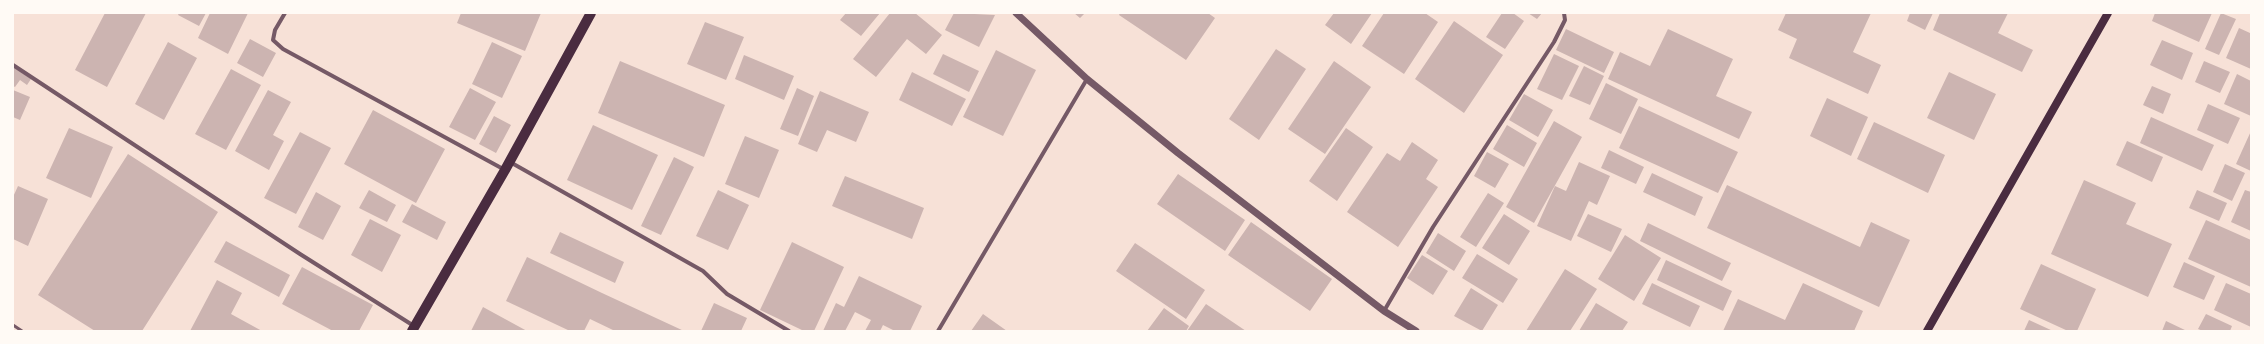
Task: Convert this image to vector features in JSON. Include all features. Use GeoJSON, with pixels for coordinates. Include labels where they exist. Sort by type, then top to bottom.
{"type":"FeatureCollection","features":[{"type":"Feature","properties":{"kind":"main road"},"geometry":{"type":"LineString","coordinates":[[413,329],[507,166],[591,13]]}},
{"type":"Feature","properties":{"kind":"main road"},"geometry":{"type":"LineString","coordinates":[[1927,331],[2108,13]]}},
{"type":"Feature","properties":{"kind":"street"},"geometry":{"type":"LineString","coordinates":[[284,13],[275,30],[273,40],[283,48],[703,271],[727,294],[789,331]]}},
{"type":"Feature","properties":{"kind":"street"},"geometry":{"type":"LineString","coordinates":[[1016,13],[1087,79],[1280,232],[1384,311],[1416,331]]}},
{"type":"Feature","properties":{"kind":"street"},"geometry":{"type":"LineString","coordinates":[[1384,311],[1433,227],[1554,42],[1564,20],[1564,13]]}},
{"type":"Feature","properties":{"kind":"street"},"geometry":{"type":"LineString","coordinates":[[13,64],[413,329]]}},
{"type":"Feature","properties":{"kind":"street"},"geometry":{"type":"LineString","coordinates":[[938,331],[1087,79]]}},
{"type":"Feature","properties":{"kind":"lane"},"geometry":{"type":"LineString","coordinates":[[13,325],[22,331]]}},
{"type":"Feature","properties":{"kind":"building"},"geometry":{"type":"Polygon","coordinates":[[[105,13],[146,13],[107,87],[75,70],[105,13]]]}},
{"type":"Feature","properties":{"kind":"building"},"geometry":{"type":"Polygon","coordinates":[[[179,13],[206,13],[199,26],[178,15],[179,13]]]}},
{"type":"Feature","properties":{"kind":"building"},"geometry":{"type":"Polygon","coordinates":[[[210,13],[248,13],[228,54],[198,38],[210,13]]]}},
{"type":"Feature","properties":{"kind":"building"},"geometry":{"type":"Polygon","coordinates":[[[461,13],[541,13],[525,51],[457,23],[461,13]]]}},
{"type":"Feature","properties":{"kind":"building"},"geometry":{"type":"Polygon","coordinates":[[[846,13],[880,13],[861,36],[840,20],[846,13]]]}},
{"type":"Feature","properties":{"kind":"building"},"geometry":{"type":"Polygon","coordinates":[[[890,13],[915,13],[942,35],[926,54],[907,39],[876,77],[853,59],[890,13]]]}},
{"type":"Feature","properties":{"kind":"building"},"geometry":{"type":"Polygon","coordinates":[[[954,13],[995,15],[979,47],[945,30],[954,13]]]}},
{"type":"Feature","properties":{"kind":"building"},"geometry":{"type":"Polygon","coordinates":[[[1074,13],[1085,13],[1080,18],[1074,13]]]}},
{"type":"Feature","properties":{"kind":"building"},"geometry":{"type":"Polygon","coordinates":[[[1120,13],[1208,13],[1215,18],[1186,60],[1119,15],[1120,13]]]}},
{"type":"Feature","properties":{"kind":"building"},"geometry":{"type":"Polygon","coordinates":[[[1334,13],[1372,13],[1351,44],[1325,25],[1334,13]]]}},
{"type":"Feature","properties":{"kind":"building"},"geometry":{"type":"Polygon","coordinates":[[[1384,13],[1425,13],[1438,22],[1404,74],[1362,46],[1384,13]]]}},
{"type":"Feature","properties":{"kind":"building"},"geometry":{"type":"Polygon","coordinates":[[[1502,13],[1513,13],[1524,21],[1505,49],[1486,37],[1502,13]]]}},
{"type":"Feature","properties":{"kind":"building"},"geometry":{"type":"Polygon","coordinates":[[[1528,13],[1542,13],[1537,19],[1528,13]]]}},
{"type":"Feature","properties":{"kind":"building"},"geometry":{"type":"Polygon","coordinates":[[[1786,13],[1871,13],[1853,52],[1881,65],[1868,94],[1789,58],[1797,39],[1778,30],[1786,13]]]}},
{"type":"Feature","properties":{"kind":"building"},"geometry":{"type":"Polygon","coordinates":[[[1910,13],[1933,13],[1925,30],[1907,21],[1910,13]]]}},
{"type":"Feature","properties":{"kind":"building"},"geometry":{"type":"Polygon","coordinates":[[[1940,13],[2008,13],[1998,33],[2033,50],[2022,72],[1933,30],[1940,13]]]}},
{"type":"Feature","properties":{"kind":"building"},"geometry":{"type":"Polygon","coordinates":[[[2155,13],[2212,13],[2199,42],[2152,21],[2155,13]]]}},
{"type":"Feature","properties":{"kind":"building"},"geometry":{"type":"Polygon","coordinates":[[[2221,13],[2236,19],[2219,55],[2205,49],[2221,13]]]}},
{"type":"Feature","properties":{"kind":"building"},"geometry":{"type":"Polygon","coordinates":[[[1454,21],[1503,55],[1464,113],[1415,79],[1454,21]]]}},
{"type":"Feature","properties":{"kind":"building"},"geometry":{"type":"Polygon","coordinates":[[[705,22],[744,37],[726,80],[687,64],[705,22]]]}},
{"type":"Feature","properties":{"kind":"building"},"geometry":{"type":"Polygon","coordinates":[[[2239,28],[2250,33],[2251,30],[2251,69],[2226,58],[2239,28]]]}},
{"type":"Feature","properties":{"kind":"building"},"geometry":{"type":"Polygon","coordinates":[[[1566,29],[1614,52],[1604,73],[1556,50],[1566,29]]]}},
{"type":"Feature","properties":{"kind":"building"},"geometry":{"type":"Polygon","coordinates":[[[1668,29],[1733,59],[1716,96],[1752,112],[1739,139],[1608,79],[1620,52],[1650,66],[1668,29]]]}},
{"type":"Feature","properties":{"kind":"building"},"geometry":{"type":"Polygon","coordinates":[[[250,39],[276,53],[263,77],[237,63],[250,39]]]}},
{"type":"Feature","properties":{"kind":"building"},"geometry":{"type":"Polygon","coordinates":[[[2162,40],[2193,53],[2182,80],[2150,65],[2162,40]]]}},
{"type":"Feature","properties":{"kind":"building"},"geometry":{"type":"Polygon","coordinates":[[[168,42],[197,58],[164,120],[135,104],[168,42]]]}},
{"type":"Feature","properties":{"kind":"building"},"geometry":{"type":"Polygon","coordinates":[[[492,42],[522,56],[502,98],[472,84],[492,42]]]}},
{"type":"Feature","properties":{"kind":"building"},"geometry":{"type":"Polygon","coordinates":[[[1276,49],[1306,69],[1259,140],[1229,119],[1276,49]]]}},
{"type":"Feature","properties":{"kind":"building"},"geometry":{"type":"Polygon","coordinates":[[[996,50],[1036,70],[1003,136],[963,117],[996,50]]]}},
{"type":"Feature","properties":{"kind":"building"},"geometry":{"type":"Polygon","coordinates":[[[943,54],[979,71],[969,92],[933,74],[943,54]]]}},
{"type":"Feature","properties":{"kind":"building"},"geometry":{"type":"Polygon","coordinates":[[[1554,54],[1579,66],[1562,100],[1537,89],[1554,54]]]}},
{"type":"Feature","properties":{"kind":"building"},"geometry":{"type":"Polygon","coordinates":[[[744,55],[794,76],[784,100],[735,79],[744,55]]]}},
{"type":"Feature","properties":{"kind":"building"},"geometry":{"type":"Polygon","coordinates":[[[620,61],[725,105],[704,157],[598,113],[620,61]]]}},
{"type":"Feature","properties":{"kind":"building"},"geometry":{"type":"Polygon","coordinates":[[[1334,61],[1371,87],[1325,154],[1288,129],[1334,61]]]}},
{"type":"Feature","properties":{"kind":"building"},"geometry":{"type":"Polygon","coordinates":[[[2204,61],[2230,72],[2220,93],[2195,82],[2204,61]]]}},
{"type":"Feature","properties":{"kind":"building"},"geometry":{"type":"Polygon","coordinates":[[[1584,66],[1604,76],[1590,105],[1569,96],[1584,66]]]}},
{"type":"Feature","properties":{"kind":"building"},"geometry":{"type":"Polygon","coordinates":[[[13,67],[31,79],[27,85],[20,80],[15,87],[13,86],[13,67]]]}},
{"type":"Feature","properties":{"kind":"building"},"geometry":{"type":"Polygon","coordinates":[[[231,69],[261,85],[226,150],[195,134],[231,69]]]}},
{"type":"Feature","properties":{"kind":"building"},"geometry":{"type":"Polygon","coordinates":[[[912,72],[966,99],[952,126],[899,100],[912,72]]]}},
{"type":"Feature","properties":{"kind":"building"},"geometry":{"type":"Polygon","coordinates":[[[1949,72],[1996,94],[1974,140],[1927,118],[1949,72]]]}},
{"type":"Feature","properties":{"kind":"building"},"geometry":{"type":"Polygon","coordinates":[[[2237,74],[2251,81],[2251,116],[2224,104],[2237,74]]]}},
{"type":"Feature","properties":{"kind":"building"},"geometry":{"type":"Polygon","coordinates":[[[1606,83],[1638,99],[1621,134],[1589,119],[1606,83]]]}},
{"type":"Feature","properties":{"kind":"building"},"geometry":{"type":"Polygon","coordinates":[[[2152,86],[2171,94],[2163,114],[2143,105],[2152,86]]]}},
{"type":"Feature","properties":{"kind":"building"},"geometry":{"type":"Polygon","coordinates":[[[470,88],[496,102],[475,140],[449,127],[470,88]]]}},
{"type":"Feature","properties":{"kind":"building"},"geometry":{"type":"Polygon","coordinates":[[[797,88],[814,96],[798,136],[780,129],[797,88]]]}},
{"type":"Feature","properties":{"kind":"building"},"geometry":{"type":"Polygon","coordinates":[[[13,90],[30,97],[20,120],[13,117],[13,90]]]}},
{"type":"Feature","properties":{"kind":"building"},"geometry":{"type":"Polygon","coordinates":[[[268,90],[291,102],[273,135],[284,141],[269,170],[235,151],[268,90]]]}},
{"type":"Feature","properties":{"kind":"building"},"geometry":{"type":"Polygon","coordinates":[[[820,91],[869,112],[856,142],[827,130],[817,152],[798,144],[820,91]]]}},
{"type":"Feature","properties":{"kind":"building"},"geometry":{"type":"Polygon","coordinates":[[[1524,94],[1553,110],[1538,137],[1509,120],[1524,94]]]}},
{"type":"Feature","properties":{"kind":"building"},"geometry":{"type":"Polygon","coordinates":[[[1827,98],[1868,117],[1851,156],[1810,136],[1827,98]]]}},
{"type":"Feature","properties":{"kind":"building"},"geometry":{"type":"Polygon","coordinates":[[[2208,104],[2240,118],[2228,144],[2197,130],[2208,104]]]}},
{"type":"Feature","properties":{"kind":"building"},"geometry":{"type":"Polygon","coordinates":[[[1639,106],[1738,152],[1718,193],[1619,148],[1639,106]]]}},
{"type":"Feature","properties":{"kind":"building"},"geometry":{"type":"Polygon","coordinates":[[[373,110],[445,149],[416,203],[344,164],[373,110]]]}},
{"type":"Feature","properties":{"kind":"building"},"geometry":{"type":"Polygon","coordinates":[[[494,116],[511,125],[496,153],[479,144],[494,116]]]}},
{"type":"Feature","properties":{"kind":"building"},"geometry":{"type":"Polygon","coordinates":[[[2151,117],[2214,145],[2202,171],[2140,143],[2151,117]]]}},
{"type":"Feature","properties":{"kind":"building"},"geometry":{"type":"Polygon","coordinates":[[[1554,121],[1582,137],[1534,223],[1506,207],[1554,121]]]}},
{"type":"Feature","properties":{"kind":"building"},"geometry":{"type":"Polygon","coordinates":[[[1874,122],[1945,155],[1928,193],[1857,159],[1874,122]]]}},
{"type":"Feature","properties":{"kind":"building"},"geometry":{"type":"Polygon","coordinates":[[[593,125],[658,155],[632,210],[567,180],[593,125]]]}},
{"type":"Feature","properties":{"kind":"building"},"geometry":{"type":"Polygon","coordinates":[[[1507,125],[1537,143],[1524,167],[1493,149],[1507,125]]]}},
{"type":"Feature","properties":{"kind":"building"},"geometry":{"type":"Polygon","coordinates":[[[69,128],[113,147],[91,198],[46,178],[69,128]]]}},
{"type":"Feature","properties":{"kind":"building"},"geometry":{"type":"Polygon","coordinates":[[[1346,128],[1373,147],[1337,201],[1309,181],[1346,128]]]}},
{"type":"Feature","properties":{"kind":"building"},"geometry":{"type":"Polygon","coordinates":[[[2251,131],[2251,171],[2236,164],[2251,131]]]}},
{"type":"Feature","properties":{"kind":"building"},"geometry":{"type":"Polygon","coordinates":[[[300,132],[331,148],[296,214],[264,198],[300,132]]]}},
{"type":"Feature","properties":{"kind":"building"},"geometry":{"type":"Polygon","coordinates":[[[745,136],[779,150],[759,198],[725,184],[745,136]]]}},
{"type":"Feature","properties":{"kind":"building"},"geometry":{"type":"Polygon","coordinates":[[[2127,141],[2163,157],[2152,182],[2116,165],[2127,141]]]}},
{"type":"Feature","properties":{"kind":"building"},"geometry":{"type":"Polygon","coordinates":[[[1412,142],[1438,160],[1426,179],[1438,187],[1398,247],[1347,212],[1387,153],[1400,161],[1412,142]]]}},
{"type":"Feature","properties":{"kind":"building"},"geometry":{"type":"Polygon","coordinates":[[[1609,150],[1644,167],[1636,184],[1601,168],[1609,150]]]}},
{"type":"Feature","properties":{"kind":"building"},"geometry":{"type":"Polygon","coordinates":[[[1487,152],[1509,164],[1495,188],[1474,176],[1487,152]]]}},
{"type":"Feature","properties":{"kind":"building"},"geometry":{"type":"Polygon","coordinates":[[[128,154],[218,212],[142,331],[95,331],[38,295],[128,154]]]}},
{"type":"Feature","properties":{"kind":"building"},"geometry":{"type":"Polygon","coordinates":[[[674,157],[694,167],[661,235],[641,226],[674,157]]]}},
{"type":"Feature","properties":{"kind":"building"},"geometry":{"type":"Polygon","coordinates":[[[1579,162],[1610,176],[1597,205],[1589,201],[1571,241],[1537,226],[1555,186],[1566,191],[1579,162]]]}},
{"type":"Feature","properties":{"kind":"building"},"geometry":{"type":"Polygon","coordinates":[[[2225,164],[2245,173],[2232,201],[2213,192],[2225,164]]]}},
{"type":"Feature","properties":{"kind":"building"},"geometry":{"type":"Polygon","coordinates":[[[1652,173],[1703,197],[1695,216],[1643,192],[1652,173]]]}},
{"type":"Feature","properties":{"kind":"building"},"geometry":{"type":"Polygon","coordinates":[[[1178,174],[1245,220],[1225,251],[1157,204],[1178,174]]]}},
{"type":"Feature","properties":{"kind":"building"},"geometry":{"type":"Polygon","coordinates":[[[845,176],[924,208],[912,239],[832,206],[845,176]]]}},
{"type":"Feature","properties":{"kind":"building"},"geometry":{"type":"Polygon","coordinates":[[[2084,180],[2136,203],[2126,224],[2172,244],[2148,297],[2051,254],[2084,180]]]}},
{"type":"Feature","properties":{"kind":"building"},"geometry":{"type":"Polygon","coordinates":[[[1727,185],[1860,247],[1871,222],[1910,240],[1879,307],[1707,228],[1727,185]]]}},
{"type":"Feature","properties":{"kind":"building"},"geometry":{"type":"Polygon","coordinates":[[[18,186],[48,199],[28,246],[13,239],[13,197],[18,186]]]}},
{"type":"Feature","properties":{"kind":"building"},"geometry":{"type":"Polygon","coordinates":[[[369,190],[396,205],[387,222],[359,208],[369,190]]]}},
{"type":"Feature","properties":{"kind":"building"},"geometry":{"type":"Polygon","coordinates":[[[718,190],[749,205],[728,250],[696,236],[718,190]]]}},
{"type":"Feature","properties":{"kind":"building"},"geometry":{"type":"Polygon","coordinates":[[[2197,190],[2227,203],[2219,221],[2189,208],[2197,190]]]}},
{"type":"Feature","properties":{"kind":"building"},"geometry":{"type":"Polygon","coordinates":[[[2245,190],[2251,192],[2251,231],[2231,222],[2245,190]]]}},
{"type":"Feature","properties":{"kind":"building"},"geometry":{"type":"Polygon","coordinates":[[[316,192],[341,206],[323,240],[298,227],[316,192]]]}},
{"type":"Feature","properties":{"kind":"building"},"geometry":{"type":"Polygon","coordinates":[[[1488,193],[1504,203],[1476,247],[1460,237],[1488,193]]]}},
{"type":"Feature","properties":{"kind":"building"},"geometry":{"type":"Polygon","coordinates":[[[412,204],[446,222],[437,240],[402,222],[412,204]]]}},
{"type":"Feature","properties":{"kind":"building"},"geometry":{"type":"Polygon","coordinates":[[[1504,214],[1530,231],[1509,265],[1482,248],[1504,214]]]}},
{"type":"Feature","properties":{"kind":"building"},"geometry":{"type":"Polygon","coordinates":[[[1588,214],[1622,229],[1611,252],[1577,236],[1588,214]]]}},
{"type":"Feature","properties":{"kind":"building"},"geometry":{"type":"Polygon","coordinates":[[[370,219],[401,235],[382,272],[351,255],[370,219]]]}},
{"type":"Feature","properties":{"kind":"building"},"geometry":{"type":"Polygon","coordinates":[[[2206,220],[2251,240],[2251,287],[2188,259],[2206,220]]]}},
{"type":"Feature","properties":{"kind":"building"},"geometry":{"type":"Polygon","coordinates":[[[1251,222],[1332,279],[1310,311],[1228,255],[1251,222]]]}},
{"type":"Feature","properties":{"kind":"building"},"geometry":{"type":"Polygon","coordinates":[[[1648,223],[1731,263],[1722,281],[1640,241],[1648,223]]]}},
{"type":"Feature","properties":{"kind":"building"},"geometry":{"type":"Polygon","coordinates":[[[560,232],[624,262],[615,283],[550,253],[560,232]]]}},
{"type":"Feature","properties":{"kind":"building"},"geometry":{"type":"Polygon","coordinates":[[[1438,233],[1466,251],[1454,271],[1426,253],[1438,233]]]}},
{"type":"Feature","properties":{"kind":"building"},"geometry":{"type":"Polygon","coordinates":[[[1625,235],[1661,258],[1634,301],[1598,279],[1625,235]]]}},
{"type":"Feature","properties":{"kind":"building"},"geometry":{"type":"Polygon","coordinates":[[[226,241],[290,275],[279,297],[214,262],[226,241]]]}},
{"type":"Feature","properties":{"kind":"building"},"geometry":{"type":"Polygon","coordinates":[[[792,242],[844,267],[814,331],[804,331],[760,310],[792,242]]]}},
{"type":"Feature","properties":{"kind":"building"},"geometry":{"type":"Polygon","coordinates":[[[1135,243],[1205,290],[1186,319],[1116,271],[1135,243]]]}},
{"type":"Feature","properties":{"kind":"building"},"geometry":{"type":"Polygon","coordinates":[[[1477,254],[1518,279],[1503,303],[1462,278],[1477,254]]]}},
{"type":"Feature","properties":{"kind":"building"},"geometry":{"type":"Polygon","coordinates":[[[1422,255],[1448,271],[1433,295],[1407,278],[1422,255]]]}},
{"type":"Feature","properties":{"kind":"building"},"geometry":{"type":"Polygon","coordinates":[[[527,257],[684,331],[615,331],[590,319],[584,331],[570,331],[506,301],[527,257]]]}},
{"type":"Feature","properties":{"kind":"building"},"geometry":{"type":"Polygon","coordinates":[[[1666,260],[1732,291],[1723,311],[1657,280],[1666,260]]]}},
{"type":"Feature","properties":{"kind":"building"},"geometry":{"type":"Polygon","coordinates":[[[2184,262],[2215,276],[2204,300],[2173,287],[2184,262]]]}},
{"type":"Feature","properties":{"kind":"building"},"geometry":{"type":"Polygon","coordinates":[[[2041,264],[2096,289],[2077,331],[2068,331],[2020,309],[2041,264]]]}},
{"type":"Feature","properties":{"kind":"building"},"geometry":{"type":"Polygon","coordinates":[[[302,267],[373,305],[359,331],[333,331],[282,304],[302,267]]]}},
{"type":"Feature","properties":{"kind":"building"},"geometry":{"type":"Polygon","coordinates":[[[1565,269],[1597,289],[1570,331],[1526,331],[1565,269]]]}},
{"type":"Feature","properties":{"kind":"building"},"geometry":{"type":"Polygon","coordinates":[[[859,276],[922,306],[910,331],[895,331],[883,325],[880,331],[865,331],[871,320],[855,312],[845,331],[823,331],[836,303],[844,307],[859,276]]]}},
{"type":"Feature","properties":{"kind":"building"},"geometry":{"type":"Polygon","coordinates":[[[217,280],[242,293],[231,314],[262,331],[190,331],[217,280]]]}},
{"type":"Feature","properties":{"kind":"building"},"geometry":{"type":"Polygon","coordinates":[[[1652,283],[1700,306],[1690,327],[1642,304],[1652,283]]]}},
{"type":"Feature","properties":{"kind":"building"},"geometry":{"type":"Polygon","coordinates":[[[1803,283],[1863,311],[1854,331],[1723,331],[1738,299],[1785,320],[1803,283]]]}},
{"type":"Feature","properties":{"kind":"building"},"geometry":{"type":"Polygon","coordinates":[[[2226,283],[2251,294],[2251,327],[2214,310],[2226,283]]]}},
{"type":"Feature","properties":{"kind":"building"},"geometry":{"type":"Polygon","coordinates":[[[1471,288],[1498,305],[1482,331],[1454,316],[1471,288]]]}},
{"type":"Feature","properties":{"kind":"building"},"geometry":{"type":"Polygon","coordinates":[[[714,303],[747,318],[741,331],[701,331],[714,303]]]}},
{"type":"Feature","properties":{"kind":"building"},"geometry":{"type":"Polygon","coordinates":[[[1596,303],[1628,322],[1622,331],[1579,331],[1596,303]]]}},
{"type":"Feature","properties":{"kind":"building"},"geometry":{"type":"Polygon","coordinates":[[[1206,304],[1246,331],[1187,331],[1206,304]]]}},
{"type":"Feature","properties":{"kind":"building"},"geometry":{"type":"Polygon","coordinates":[[[483,307],[527,331],[471,331],[483,307]]]}},
{"type":"Feature","properties":{"kind":"building"},"geometry":{"type":"Polygon","coordinates":[[[1164,308],[1189,326],[1186,331],[1147,331],[1164,308]]]}},
{"type":"Feature","properties":{"kind":"building"},"geometry":{"type":"Polygon","coordinates":[[[983,314],[1007,331],[971,331],[983,314]]]}},
{"type":"Feature","properties":{"kind":"building"},"geometry":{"type":"Polygon","coordinates":[[[2206,314],[2232,326],[2230,331],[2203,331],[2198,329],[2206,314]]]}},
{"type":"Feature","properties":{"kind":"building"},"geometry":{"type":"Polygon","coordinates":[[[2029,320],[2053,331],[2024,331],[2029,320]]]}},
{"type":"Feature","properties":{"kind":"building"},"geometry":{"type":"Polygon","coordinates":[[[2166,321],[2187,331],[2162,331],[2166,321]]]}}]}
